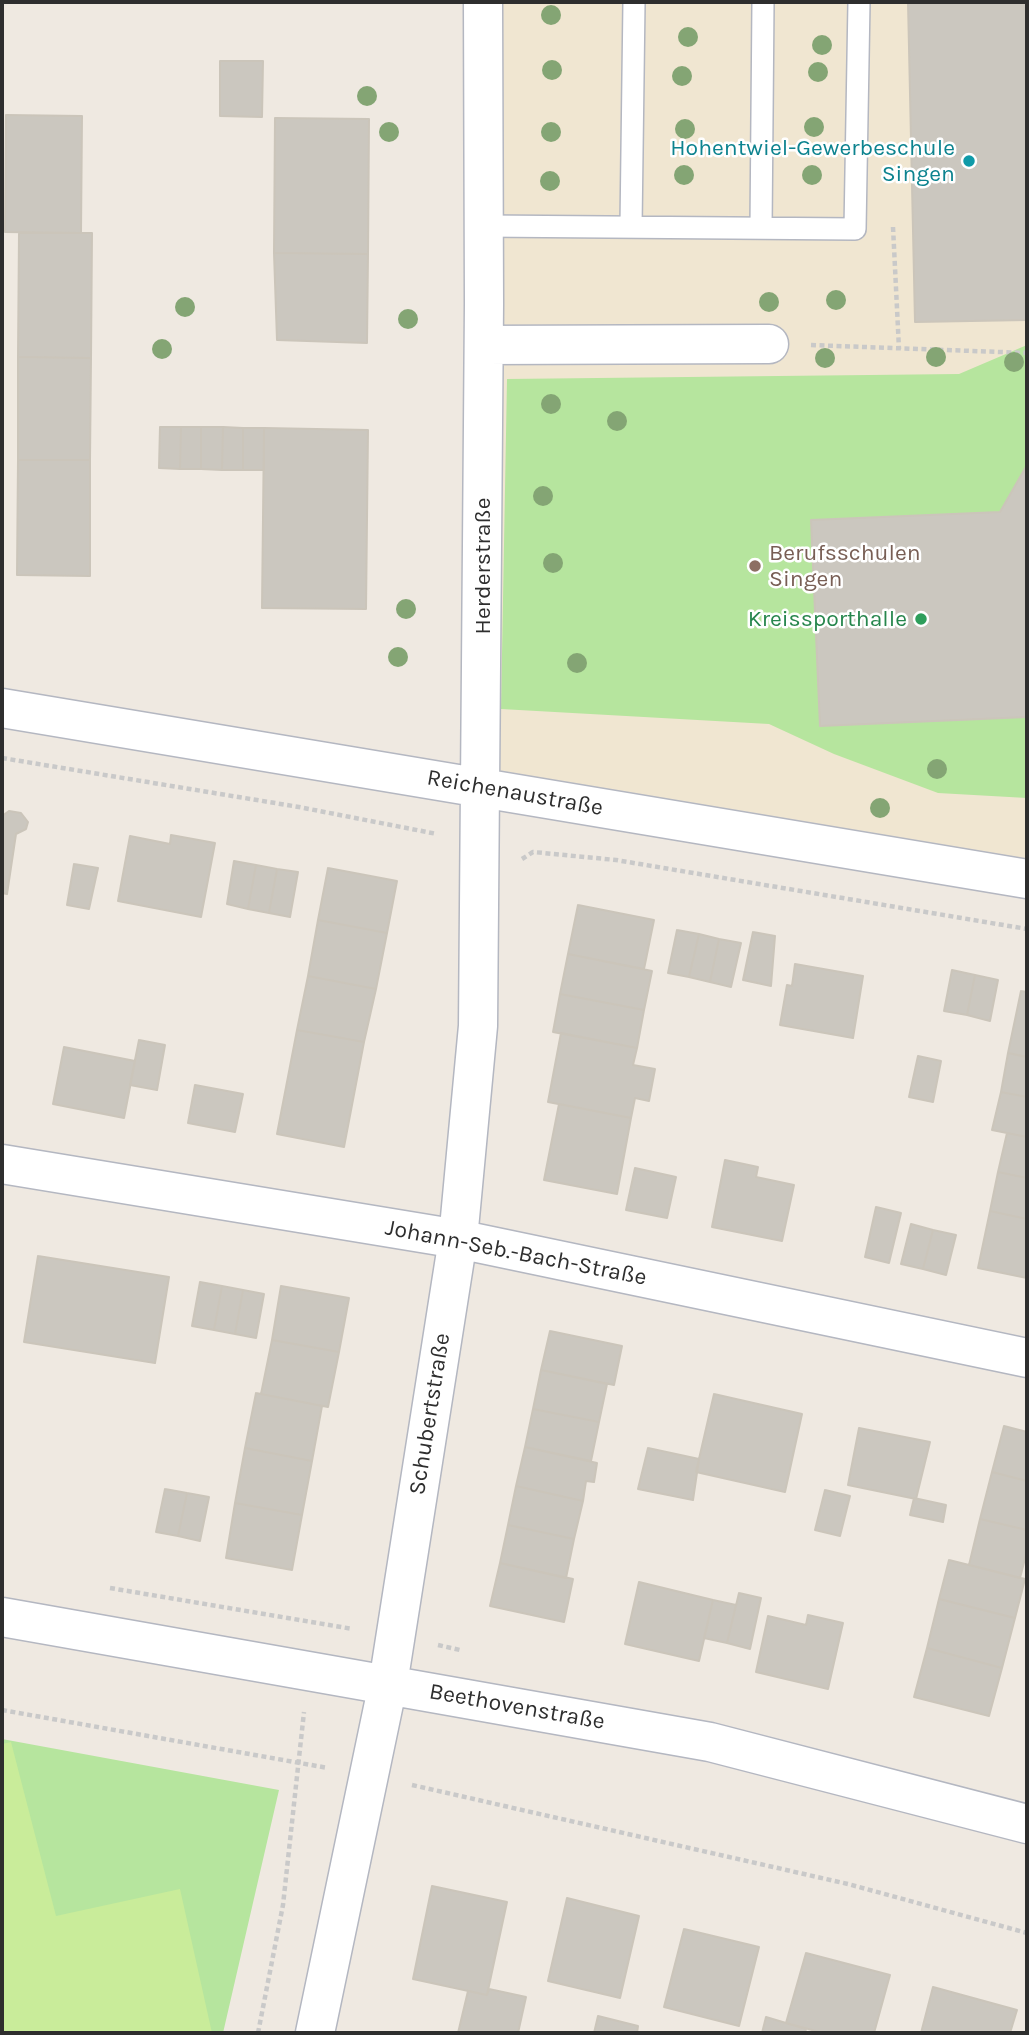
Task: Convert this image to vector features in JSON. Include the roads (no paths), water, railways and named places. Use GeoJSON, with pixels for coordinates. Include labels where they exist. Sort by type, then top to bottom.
{"type":"FeatureCollection","features":[{"type":"Feature","properties":{"kind":"street","name":"Herderstraße"},"geometry":{"type":"LineString","coordinates":[[481,787],[483,2]]}},
{"type":"Feature","properties":{"kind":"street"},"geometry":{"type":"LineString","coordinates":[[484,345],[769,344]]}},
{"type":"Feature","properties":{"kind":"street","name":"Reichenaustraße"},"geometry":{"type":"LineString","coordinates":[[2,708],[1027,879]]}},
{"type":"Feature","properties":{"kind":"street","name":"Schubertstraße"},"geometry":{"type":"LineString","coordinates":[[315,2033],[388,1684],[458,1239],[478,1026],[481,787]]}},
{"type":"Feature","properties":{"kind":"street","name":"Johann-Seb.-Bach-Straße"},"geometry":{"type":"LineString","coordinates":[[2,1164],[458,1239],[1027,1357]]}},
{"type":"Feature","properties":{"kind":"street","name":"Beethovenstraße"},"geometry":{"type":"LineString","coordinates":[[2,1617],[710,1742],[1027,1824]]}},
{"type":"Feature","properties":{"kind":"lane"},"geometry":{"type":"LineString","coordinates":[[631,226],[634,2]]}},
{"type":"Feature","properties":{"kind":"lane"},"geometry":{"type":"LineString","coordinates":[[761,228],[763,2]]}},
{"type":"Feature","properties":{"kind":"lane"},"geometry":{"type":"LineString","coordinates":[[483,226],[855,229],[859,2]]}},
{"type":"Feature","properties":{"kind":"place","name":"Hohentwiel-Gewerbeschule Singen"},"geometry":{"type":"Point","coordinates":[969,161]}},
{"type":"Feature","properties":{"kind":"place","name":"Berufsschulen Singen"},"geometry":{"type":"Point","coordinates":[755,566]}},
{"type":"Feature","properties":{"kind":"place","name":"Kreissporthalle"},"geometry":{"type":"Point","coordinates":[921,619]}}]}
